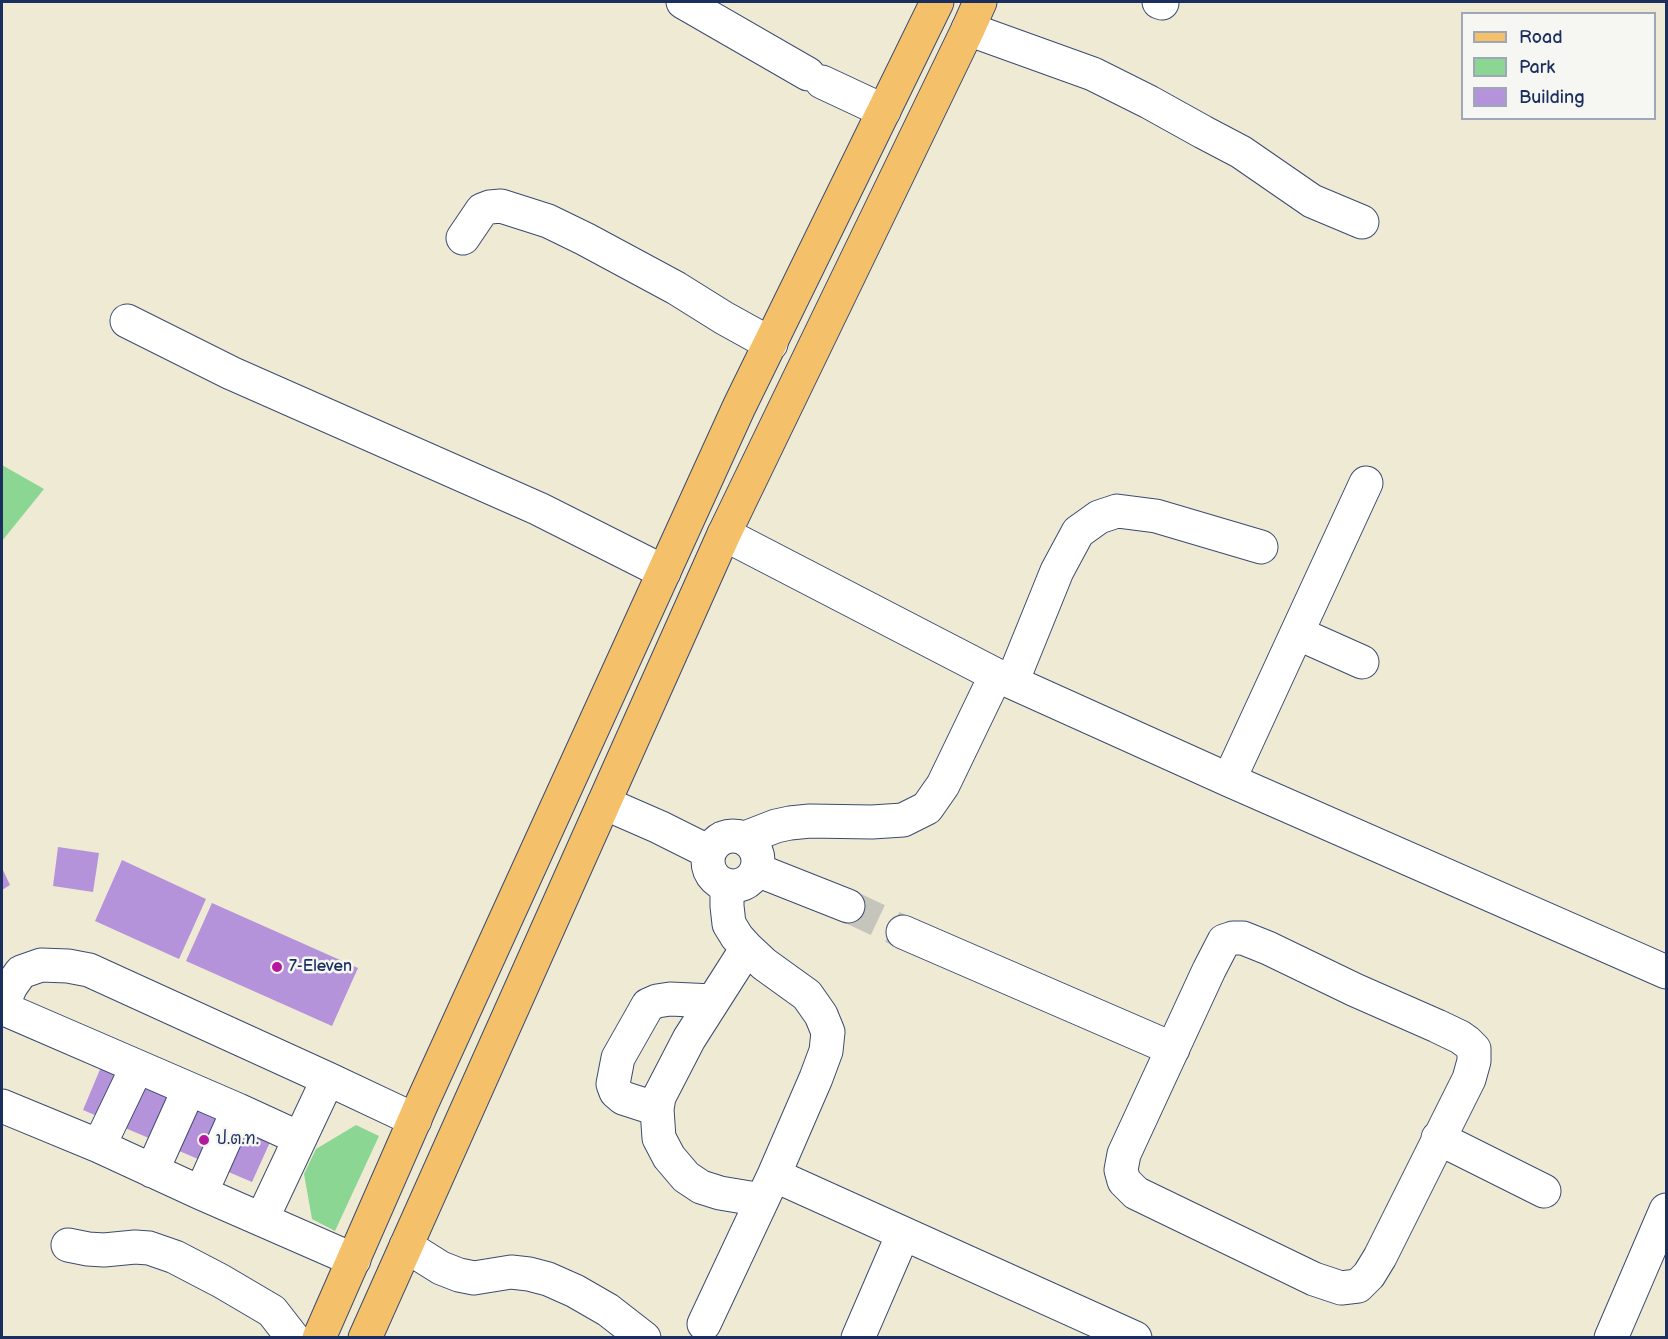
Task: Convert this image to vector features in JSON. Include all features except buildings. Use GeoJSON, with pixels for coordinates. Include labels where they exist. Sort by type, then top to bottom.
{"type":"FeatureCollection","features":[{"type":"Feature","properties":{"kind":"main road"},"geometry":{"type":"LineString","coordinates":[[320,1338],[415,1120],[739,407],[937,2]]}},
{"type":"Feature","properties":{"kind":"main road"},"geometry":{"type":"LineString","coordinates":[[365,1338],[724,534],[974,15]]}},
{"type":"Feature","properties":{"kind":"street"},"geometry":{"type":"LineString","coordinates":[[692,4],[815,78],[884,111]]}},
{"type":"Feature","properties":{"kind":"street"},"geometry":{"type":"LineString","coordinates":[[974,15],[1149,102],[1241,152],[1311,201],[1362,222]]}},
{"type":"Feature","properties":{"kind":"street"},"geometry":{"type":"LineString","coordinates":[[463,238],[482,210],[490,207],[501,206],[548,221],[676,288],[771,344]]}},
{"type":"Feature","properties":{"kind":"street"},"geometry":{"type":"LineString","coordinates":[[127,321],[231,373],[539,509],[664,572]]}},
{"type":"Feature","properties":{"kind":"street"},"geometry":{"type":"LineString","coordinates":[[1230,780],[1366,483]]}},
{"type":"Feature","properties":{"kind":"street"},"geometry":{"type":"LineString","coordinates":[[745,838],[790,823],[903,820],[927,808],[943,785],[1004,678],[1078,532],[1099,517],[1117,511],[1156,516],[1261,548]]}},
{"type":"Feature","properties":{"kind":"street"},"geometry":{"type":"LineString","coordinates":[[724,534],[1004,678],[1666,972]]}},
{"type":"Feature","properties":{"kind":"street"},"geometry":{"type":"LineString","coordinates":[[1297,633],[1362,662]]}},
{"type":"Feature","properties":{"kind":"street"},"geometry":{"type":"LineString","coordinates":[[604,802],[709,852]]}},
{"type":"Feature","properties":{"kind":"street"},"geometry":{"type":"LineString","coordinates":[[724,837],[745,838],[754,846],[758,858],[757,870],[750,880],[739,886],[727,885],[718,881],[711,873],[708,862],[709,852],[715,843],[724,837]]}},
{"type":"Feature","properties":{"kind":"street"},"geometry":{"type":"LineString","coordinates":[[757,870],[848,906]]}},
{"type":"Feature","properties":{"kind":"street"},"geometry":{"type":"LineString","coordinates":[[704,1324],[768,1188],[826,1051],[828,1032],[821,1015],[807,994],[764,964],[747,948],[729,924],[727,885]]}},
{"type":"Feature","properties":{"kind":"street"},"geometry":{"type":"LineString","coordinates":[[903,932],[1173,1049]]}},
{"type":"Feature","properties":{"kind":"street"},"geometry":{"type":"LineString","coordinates":[[1233,938],[1244,938],[1268,948],[1467,1042],[1474,1049],[1474,1061],[1469,1079],[1438,1138],[1369,1275],[1358,1286],[1341,1288],[1314,1279],[1136,1193],[1124,1181],[1121,1170],[1124,1154],[1209,970],[1224,941],[1233,938]]}},
{"type":"Feature","properties":{"kind":"street"},"geometry":{"type":"LineString","coordinates":[[747,948],[689,1039],[659,1097],[657,1109],[659,1138],[669,1157],[686,1177],[700,1187],[720,1193],[768,1188],[903,1234],[1135,1338]]}},
{"type":"Feature","properties":{"kind":"street"},"geometry":{"type":"LineString","coordinates":[[299,1138],[2,1007],[11,986],[21,972],[41,965],[68,966],[89,970],[415,1120]]}},
{"type":"Feature","properties":{"kind":"street"},"geometry":{"type":"LineString","coordinates":[[657,1109],[623,1098],[616,1092],[612,1084],[618,1058],[648,1005],[670,999],[712,1001]]}},
{"type":"Feature","properties":{"kind":"street"},"geometry":{"type":"LineString","coordinates":[[99,1146],[136,1066]]}},
{"type":"Feature","properties":{"kind":"street"},"geometry":{"type":"LineString","coordinates":[[262,1220],[328,1079]]}},
{"type":"Feature","properties":{"kind":"street"},"geometry":{"type":"LineString","coordinates":[[152,1171],[189,1089]]}},
{"type":"Feature","properties":{"kind":"street"},"geometry":{"type":"LineString","coordinates":[[2,1106],[99,1146],[354,1260]]}},
{"type":"Feature","properties":{"kind":"street"},"geometry":{"type":"LineString","coordinates":[[201,1193],[238,1110]]}},
{"type":"Feature","properties":{"kind":"street"},"geometry":{"type":"LineString","coordinates":[[1438,1138],[1544,1191]]}},
{"type":"Feature","properties":{"kind":"street"},"geometry":{"type":"LineString","coordinates":[[1611,1338],[1666,1210]]}},
{"type":"Feature","properties":{"kind":"street"},"geometry":{"type":"LineString","coordinates":[[858,1338],[903,1234]]}},
{"type":"Feature","properties":{"kind":"street"},"geometry":{"type":"LineString","coordinates":[[68,1245],[104,1250],[142,1247],[175,1257],[272,1311],[293,1338]]}},
{"type":"Feature","properties":{"kind":"street"},"geometry":{"type":"LineString","coordinates":[[406,1246],[441,1268],[459,1275],[474,1278],[512,1272],[549,1279],[608,1310],[644,1338]]}},
{"type":"Feature","properties":{"kind":"green space"},"geometry":{"type":"Polygon","coordinates":[[[2,465],[44,489],[2,541],[2,465]]]}},
{"type":"Feature","properties":{"kind":"green space"},"geometry":{"type":"Polygon","coordinates":[[[356,1125],[379,1136],[335,1231],[312,1219],[304,1174],[316,1149],[356,1125]]]}},
{"type":"Feature","properties":{"kind":"tunnel"},"geometry":{"type":"LineString","coordinates":[[848,906],[903,932]]}},
{"type":"Feature","properties":{"kind":"place","name":"7-Eleven"},"geometry":{"type":"Point","coordinates":[277,967]}},
{"type":"Feature","properties":{"kind":"place","name":"ป.ต.ท."},"geometry":{"type":"Point","coordinates":[204,1140]}}]}
